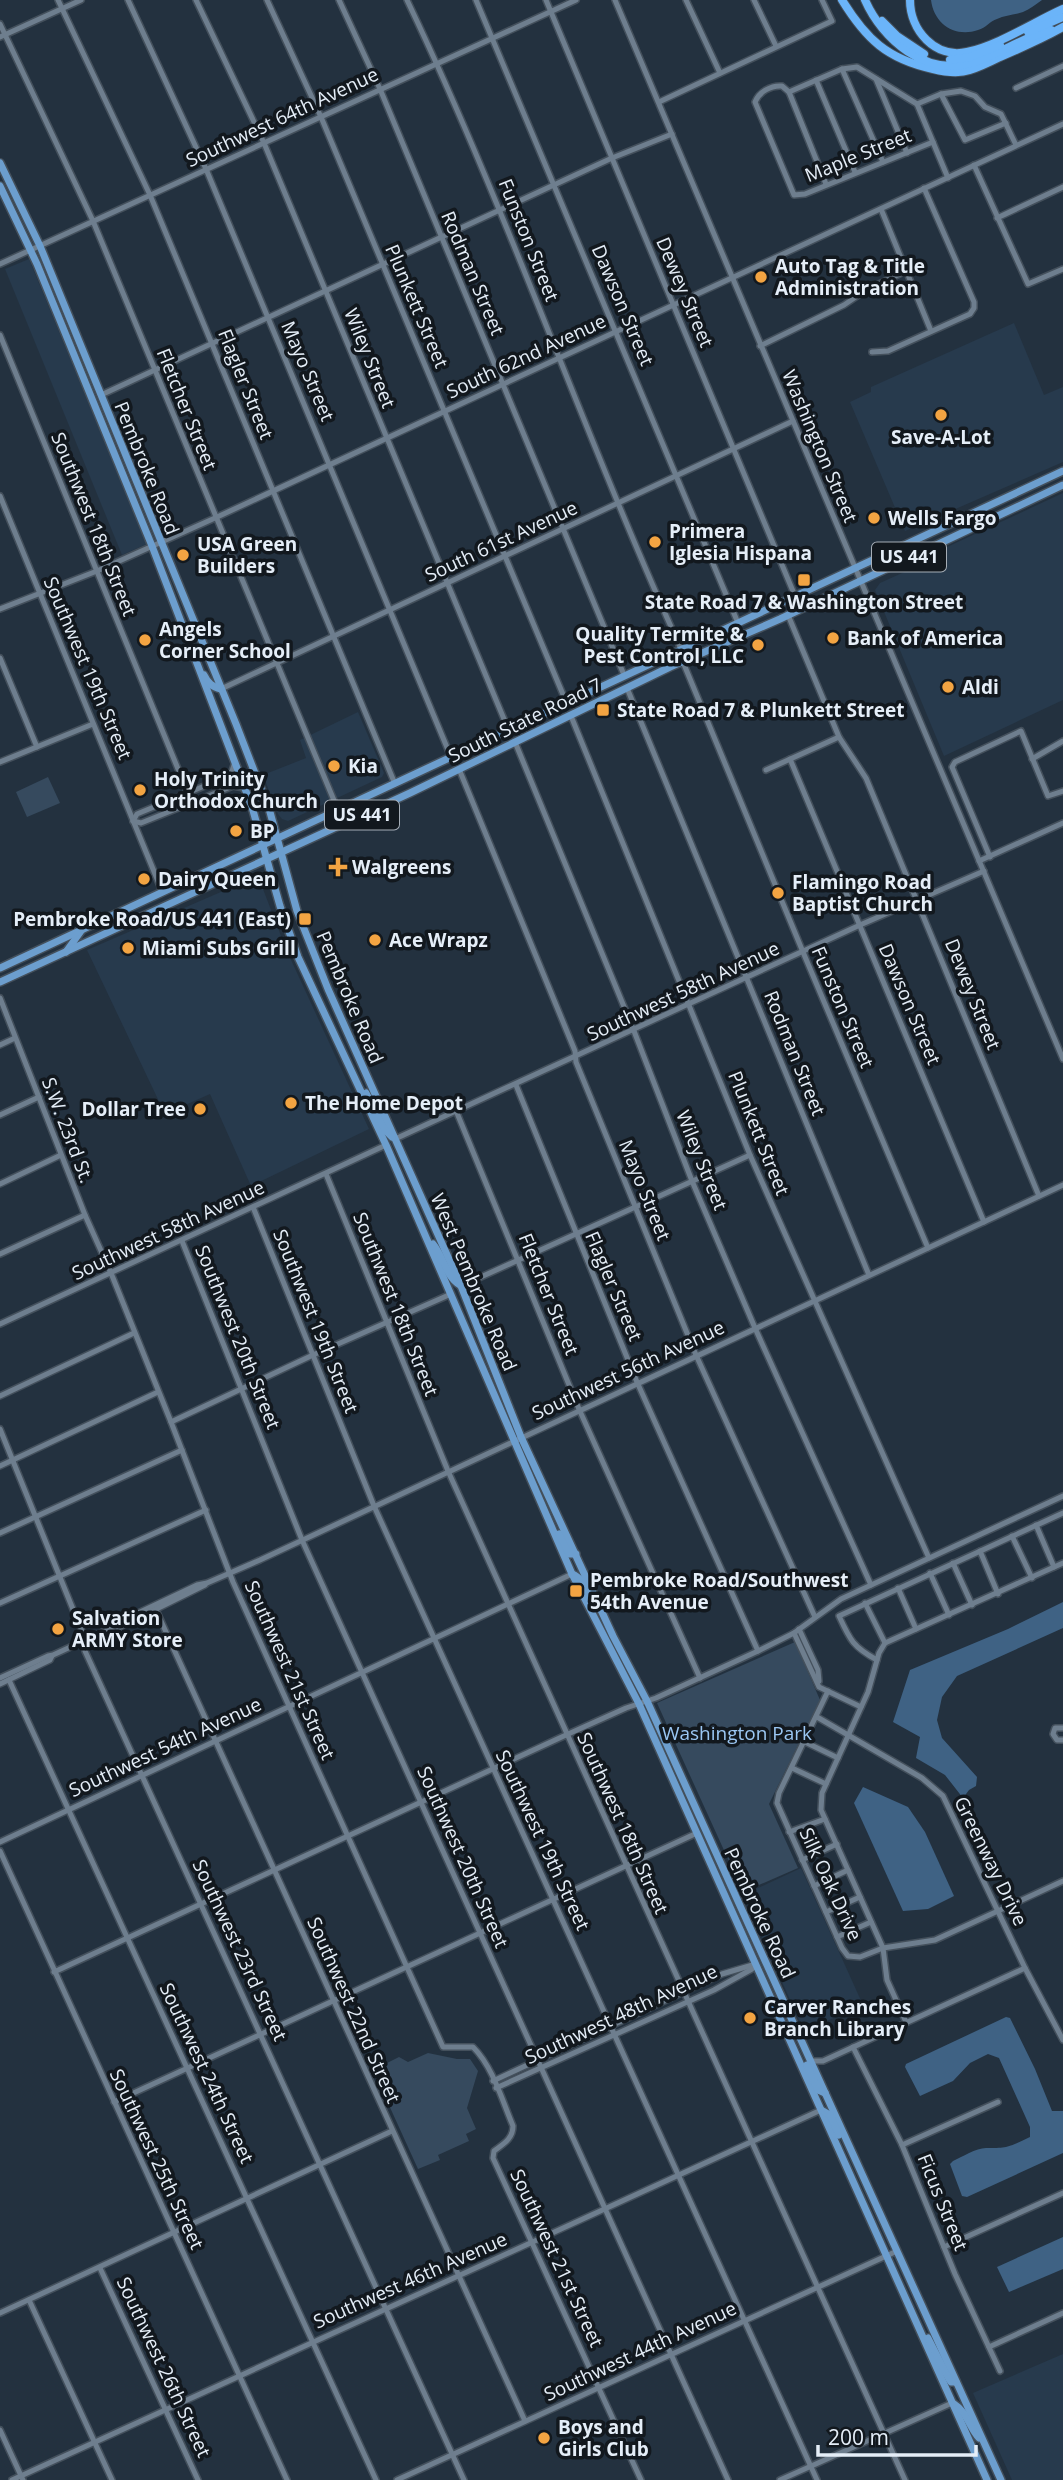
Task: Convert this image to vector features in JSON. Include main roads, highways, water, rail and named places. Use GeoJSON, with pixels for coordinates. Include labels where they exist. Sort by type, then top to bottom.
{"type":"FeatureCollection","features":[{"type":"Feature","properties":{"kind":"highway"},"geometry":{"type":"LineString","coordinates":[[842,0],[855,21],[881,48],[915,65],[956,73],[971,70],[1063,27]]}},
{"type":"Feature","properties":{"kind":"highway"},"geometry":{"type":"LineString","coordinates":[[868,0],[875,20],[892,40],[908,52],[941,65],[971,64],[1039,33],[1063,27]]}},
{"type":"Feature","properties":{"kind":"highway"},"geometry":{"type":"LineString","coordinates":[[868,0],[897,36],[929,57],[944,60],[970,57],[1063,17]]}},
{"type":"Feature","properties":{"kind":"highway"},"geometry":{"type":"LineString","coordinates":[[910,0],[918,31],[927,41],[953,53],[967,52],[990,43],[1063,9]]}},
{"type":"Feature","properties":{"kind":"main road","name":"Pembroke Road"},"geometry":{"type":"LineString","coordinates":[[0,163],[40,246],[267,804],[308,942],[396,1139]]}},
{"type":"Feature","properties":{"kind":"main road","name":"Pembroke Road"},"geometry":{"type":"LineString","coordinates":[[0,186],[58,316],[152,547],[245,789],[298,957],[386,1145]]}},
{"type":"Feature","properties":{"kind":"main road"},"geometry":{"type":"LineString","coordinates":[[58,316],[66,327],[91,387],[101,395]]}},
{"type":"Feature","properties":{"kind":"main road","name":"South State Road 7"},"geometry":{"type":"LineString","coordinates":[[2,968],[1063,471]]}},
{"type":"Feature","properties":{"kind":"main road","name":"South State Road 7"},"geometry":{"type":"LineString","coordinates":[[0,982],[281,853],[670,667],[788,615],[1063,485]]}},
{"type":"Feature","properties":{"kind":"main road"},"geometry":{"type":"LineString","coordinates":[[1006,511],[1023,489]]}},
{"type":"Feature","properties":{"kind":"main road"},"geometry":{"type":"LineString","coordinates":[[1006,511],[1013,495]]}},
{"type":"Feature","properties":{"kind":"main road"},"geometry":{"type":"LineString","coordinates":[[181,624],[187,631],[207,682],[221,689]]}},
{"type":"Feature","properties":{"kind":"main road"},"geometry":{"type":"LineString","coordinates":[[683,662],[686,654],[699,641]]}},
{"type":"Feature","properties":{"kind":"main road"},"geometry":{"type":"LineString","coordinates":[[670,667],[681,649]]}},
{"type":"Feature","properties":{"kind":"main road"},"geometry":{"type":"LineString","coordinates":[[514,742],[517,731],[525,724]]}},
{"type":"Feature","properties":{"kind":"main road"},"geometry":{"type":"LineString","coordinates":[[500,750],[507,742],[509,731]]}},
{"type":"Feature","properties":{"kind":"main road"},"geometry":{"type":"LineString","coordinates":[[66,952],[83,928]]}},
{"type":"Feature","properties":{"kind":"main road"},"geometry":{"type":"LineString","coordinates":[[361,1090],[374,1104],[385,1130],[396,1139]]}},
{"type":"Feature","properties":{"kind":"main road","name":"West Pembroke Road"},"geometry":{"type":"LineString","coordinates":[[396,1139],[461,1286],[518,1440]]}},
{"type":"Feature","properties":{"kind":"main road"},"geometry":{"type":"LineString","coordinates":[[386,1145],[393,1147],[400,1157],[419,1193]]}},
{"type":"Feature","properties":{"kind":"main road","name":"West Pembroke Road"},"geometry":{"type":"LineString","coordinates":[[386,1145],[518,1440]]}},
{"type":"Feature","properties":{"kind":"main road"},"geometry":{"type":"LineString","coordinates":[[428,1238],[439,1251],[451,1279],[461,1286]]}},
{"type":"Feature","properties":{"kind":"main road"},"geometry":{"type":"LineString","coordinates":[[451,1294],[462,1303],[473,1328],[480,1335]]}},
{"type":"Feature","properties":{"kind":"main road","name":"Pembroke Road"},"geometry":{"type":"LineString","coordinates":[[518,1440],[572,1574],[643,1703],[674,1783],[987,2480]]}},
{"type":"Feature","properties":{"kind":"main road","name":"Pembroke Road"},"geometry":{"type":"LineString","coordinates":[[518,1440],[576,1554],[643,1703],[731,1886],[1001,2480]]}},
{"type":"Feature","properties":{"kind":"main road"},"geometry":{"type":"LineString","coordinates":[[550,1523],[557,1528],[569,1554],[576,1554]]}},
{"type":"Feature","properties":{"kind":"main road"},"geometry":{"type":"LineString","coordinates":[[572,1574],[580,1578],[593,1603],[601,1610]]}},
{"type":"Feature","properties":{"kind":"main road"},"geometry":{"type":"LineString","coordinates":[[674,1783],[684,1794],[695,1818],[702,1824]]}},
{"type":"Feature","properties":{"kind":"main road"},"geometry":{"type":"LineString","coordinates":[[697,1833],[706,1842],[723,1877],[731,1886]]}},
{"type":"Feature","properties":{"kind":"main road"},"geometry":{"type":"LineString","coordinates":[[785,2028],[803,2057],[818,2090],[825,2093]]}},
{"type":"Feature","properties":{"kind":"main road"},"geometry":{"type":"LineString","coordinates":[[821,2110],[830,2115],[842,2142],[861,2172]]}},
{"type":"Feature","properties":{"kind":"main road"},"geometry":{"type":"LineString","coordinates":[[911,2310],[949,2379],[956,2382]]}},
{"type":"Feature","properties":{"kind":"main road"},"geometry":{"type":"LineString","coordinates":[[952,2403],[963,2409],[973,2431],[985,2444]]}},
{"type":"Feature","properties":{"kind":"place","name":"Auto Tag & Title Administration"},"geometry":{"type":"Point","coordinates":[761,277]}},
{"type":"Feature","properties":{"kind":"place","name":"Save-A-Lot"},"geometry":{"type":"Point","coordinates":[941,415]}},
{"type":"Feature","properties":{"kind":"place","name":"Wells Fargo"},"geometry":{"type":"Point","coordinates":[874,518]}},
{"type":"Feature","properties":{"kind":"place","name":"Primera Iglesia Hispana"},"geometry":{"type":"Point","coordinates":[655,542]}},
{"type":"Feature","properties":{"kind":"place","name":"USA Green Builders"},"geometry":{"type":"Point","coordinates":[183,555]}},
{"type":"Feature","properties":{"kind":"place","name":"State Road 7 & Washington Street"},"geometry":{"type":"Point","coordinates":[804,580]}},
{"type":"Feature","properties":{"kind":"place","name":"Bank of America"},"geometry":{"type":"Point","coordinates":[833,638]}},
{"type":"Feature","properties":{"kind":"place","name":"Angels Corner School"},"geometry":{"type":"Point","coordinates":[145,640]}},
{"type":"Feature","properties":{"kind":"place","name":"Quality Termite & Pest Control, LLC"},"geometry":{"type":"Point","coordinates":[758,645]}},
{"type":"Feature","properties":{"kind":"place","name":"Aldi"},"geometry":{"type":"Point","coordinates":[948,687]}},
{"type":"Feature","properties":{"kind":"place","name":"State Road 7 & Plunkett Street"},"geometry":{"type":"Point","coordinates":[603,710]}},
{"type":"Feature","properties":{"kind":"place","name":"Kia"},"geometry":{"type":"Point","coordinates":[334,766]}},
{"type":"Feature","properties":{"kind":"place","name":"Holy Trinity Orthodox Church"},"geometry":{"type":"Point","coordinates":[140,790]}},
{"type":"Feature","properties":{"kind":"place","name":"BP"},"geometry":{"type":"Point","coordinates":[236,831]}},
{"type":"Feature","properties":{"kind":"place","name":"Walgreens"},"geometry":{"type":"Point","coordinates":[338,867]}},
{"type":"Feature","properties":{"kind":"place","name":"Dairy Queen"},"geometry":{"type":"Point","coordinates":[144,879]}},
{"type":"Feature","properties":{"kind":"place","name":"Flamingo Road Baptist Church"},"geometry":{"type":"Point","coordinates":[778,893]}},
{"type":"Feature","properties":{"kind":"place","name":"Pembroke Road/US 441 (East)"},"geometry":{"type":"Point","coordinates":[305,919]}},
{"type":"Feature","properties":{"kind":"place","name":"Ace Wrapz"},"geometry":{"type":"Point","coordinates":[375,940]}},
{"type":"Feature","properties":{"kind":"place","name":"Miami Subs Grill"},"geometry":{"type":"Point","coordinates":[128,948]}},
{"type":"Feature","properties":{"kind":"place","name":"The Home Depot"},"geometry":{"type":"Point","coordinates":[291,1103]}},
{"type":"Feature","properties":{"kind":"place","name":"Dollar Tree"},"geometry":{"type":"Point","coordinates":[200,1109]}},
{"type":"Feature","properties":{"kind":"place","name":"Pembroke Road/Southwest 54th Avenue"},"geometry":{"type":"Point","coordinates":[576,1591]}},
{"type":"Feature","properties":{"kind":"place","name":"Salvation ARMY Store"},"geometry":{"type":"Point","coordinates":[58,1629]}},
{"type":"Feature","properties":{"kind":"place","name":"Carver Ranches Branch Library"},"geometry":{"type":"Point","coordinates":[750,2018]}},
{"type":"Feature","properties":{"kind":"place","name":"Boys and Girls Club"},"geometry":{"type":"Point","coordinates":[544,2438]}},
{"type":"Feature","properties":{"kind":"park label","name":"Washington Park"},"geometry":{"type":"Point","coordinates":[737,1733]}}]}
